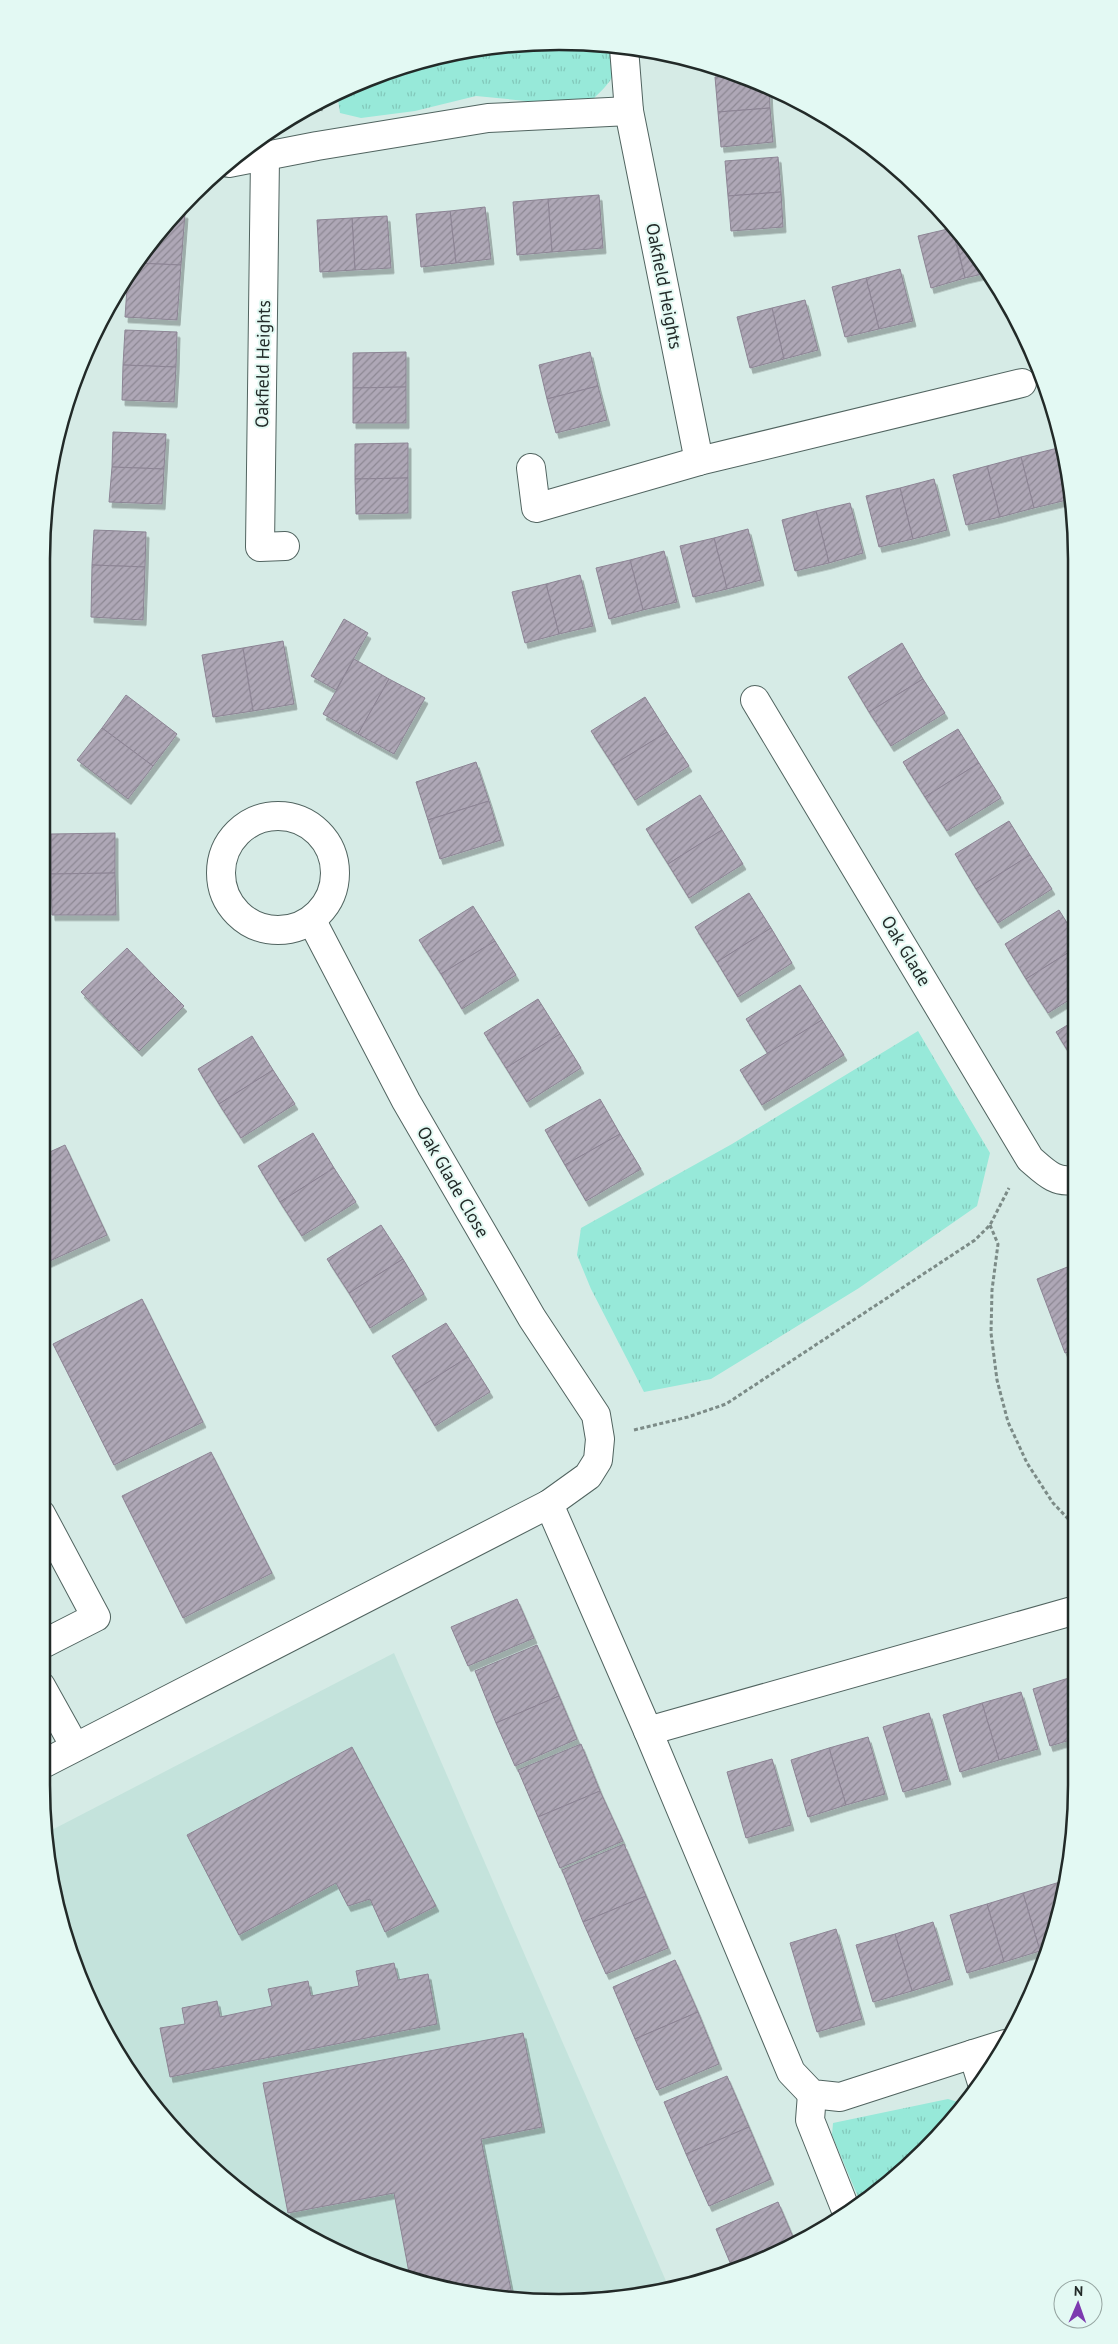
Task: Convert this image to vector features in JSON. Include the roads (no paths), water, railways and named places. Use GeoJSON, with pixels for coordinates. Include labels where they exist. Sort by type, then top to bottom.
{"type":"FeatureCollection","features":[{"type":"Feature","properties":{"kind":"street","name":"Oakfield Heights"},"geometry":{"type":"LineString","coordinates":[[625,54],[629,111],[699,461]]}},
{"type":"Feature","properties":{"kind":"street"},"geometry":{"type":"LineString","coordinates":[[241,162],[317,146],[488,118],[629,111]]}},
{"type":"Feature","properties":{"kind":"street","name":"Oakfield Heights"},"geometry":{"type":"LineString","coordinates":[[265,157],[260,547],[285,546]]}},
{"type":"Feature","properties":{"kind":"street"},"geometry":{"type":"LineString","coordinates":[[531,468],[536,508],[699,461],[1022,383]]}},
{"type":"Feature","properties":{"kind":"street","name":"Oak Glade"},"geometry":{"type":"LineString","coordinates":[[755,700],[1030,1159],[1050,1177],[1068,1181]]}},
{"type":"Feature","properties":{"kind":"street"},"geometry":{"type":"LineString","coordinates":[[275,816],[300,819],[315,829],[332,850],[336,881],[325,907],[312,921],[292,930],[267,930],[236,913],[223,891],[220,869],[227,847],[251,822],[275,816]]}},
{"type":"Feature","properties":{"kind":"street","name":"Oak Glade Close"},"geometry":{"type":"LineString","coordinates":[[50,1760],[548,1504],[588,1476],[598,1460],[600,1439],[596,1415],[532,1318],[406,1101],[312,921]]}},
{"type":"Feature","properties":{"kind":"street"},"geometry":{"type":"LineString","coordinates":[[548,1504],[648,1731],[791,2072],[812,2094],[840,2097],[996,2047]]}},
{"type":"Feature","properties":{"kind":"street"},"geometry":{"type":"LineString","coordinates":[[50,1531],[96,1617],[50,1640]]}},
{"type":"Feature","properties":{"kind":"street"},"geometry":{"type":"LineString","coordinates":[[648,1731],[1068,1612]]}},
{"type":"Feature","properties":{"kind":"street"},"geometry":{"type":"LineString","coordinates":[[50,1702],[75,1747]]}},
{"type":"Feature","properties":{"kind":"street"},"geometry":{"type":"LineString","coordinates":[[973,2054],[979,2073]]}},
{"type":"Feature","properties":{"kind":"street"},"geometry":{"type":"LineString","coordinates":[[812,2094],[810,2120],[844,2207]]}}]}
